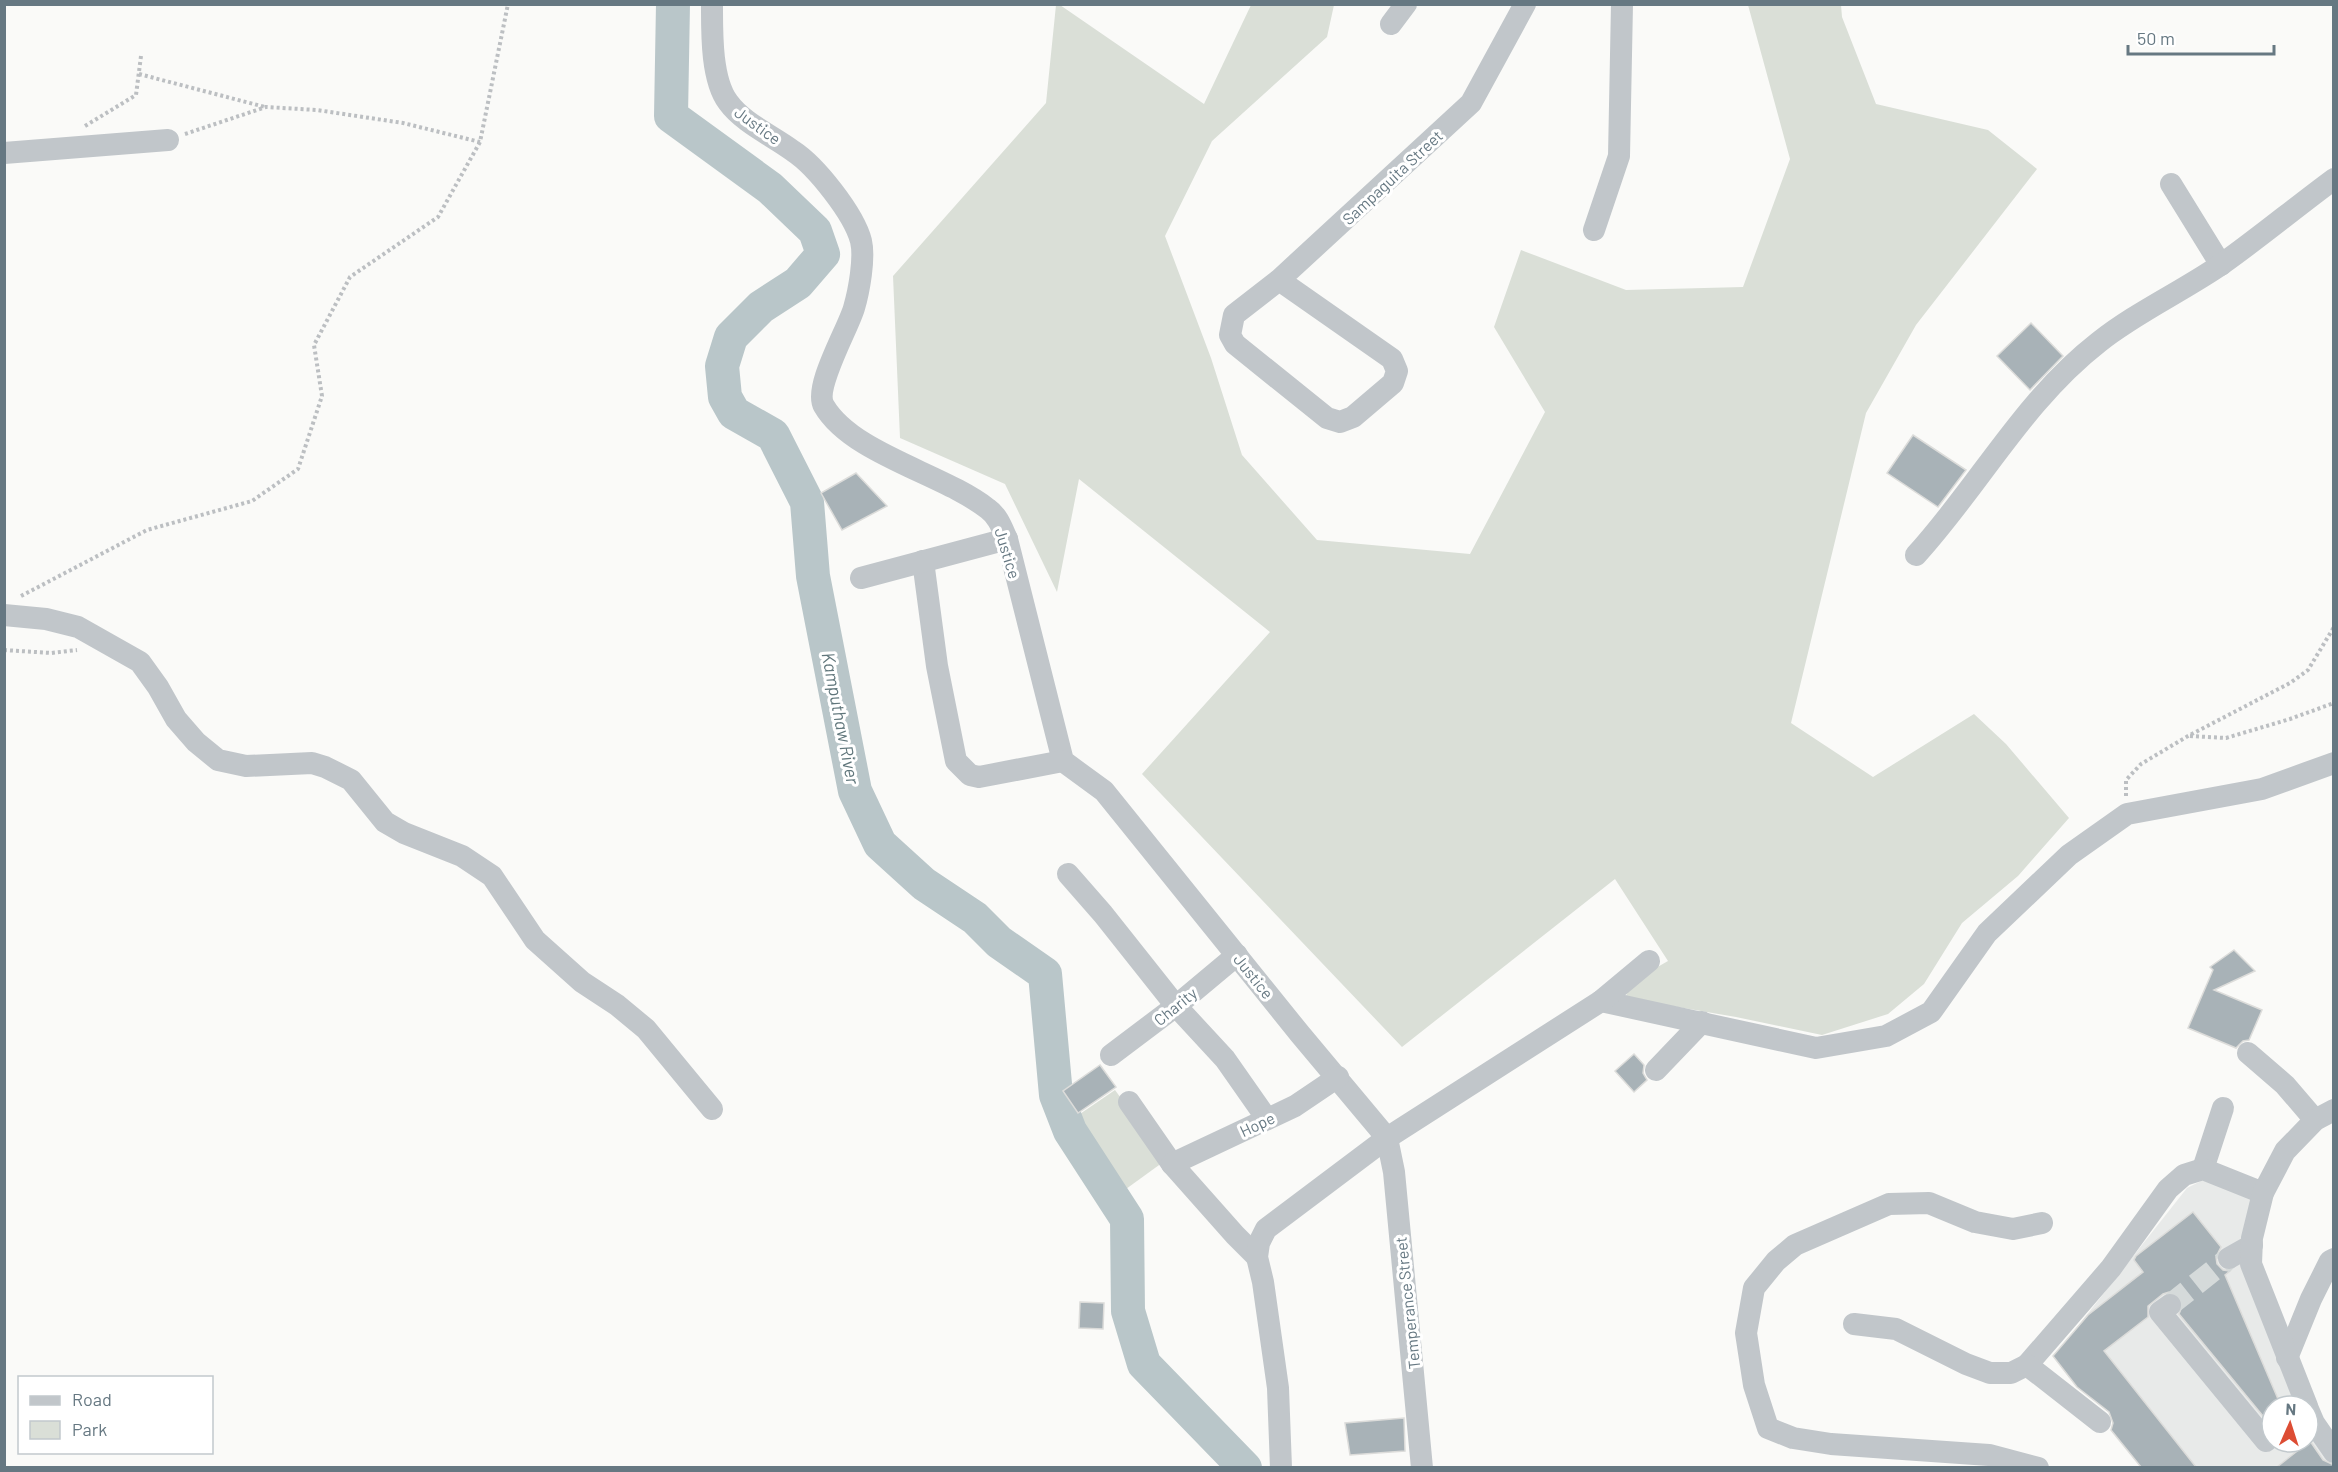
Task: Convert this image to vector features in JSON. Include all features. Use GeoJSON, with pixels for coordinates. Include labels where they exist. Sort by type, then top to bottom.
{"type":"FeatureCollection","features":[{"type":"Feature","properties":{"kind":"street","name":"Justice"},"geometry":{"type":"LineString","coordinates":[[712,4],[712,35],[719,85],[728,102],[743,116],[803,160],[838,198],[861,241],[860,280],[854,309],[822,389],[823,405],[834,420],[854,436],[962,492],[989,509],[999,522],[1007,539],[1063,761],[1104,791],[1387,1138]]}},
{"type":"Feature","properties":{"kind":"street"},"geometry":{"type":"LineString","coordinates":[[1391,24],[1406,4]]}},
{"type":"Feature","properties":{"kind":"street","name":"Sampaguita Street"},"geometry":{"type":"LineString","coordinates":[[1279,280],[1392,359],[1397,371],[1393,383],[1353,417],[1340,422],[1327,418],[1235,344],[1230,335],[1234,315],[1279,280],[1471,103],[1525,4]]}},
{"type":"Feature","properties":{"kind":"street"},"geometry":{"type":"LineString","coordinates":[[1594,230],[1619,156],[1622,4]]}},
{"type":"Feature","properties":{"kind":"street"},"geometry":{"type":"LineString","coordinates":[[4,153],[168,140]]}},
{"type":"Feature","properties":{"kind":"street"},"geometry":{"type":"LineString","coordinates":[[1916,555],[1938,531],[2021,418],[2099,342],[2221,265],[2334,179]]}},
{"type":"Feature","properties":{"kind":"street"},"geometry":{"type":"LineString","coordinates":[[2171,184],[2221,265]]}},
{"type":"Feature","properties":{"kind":"street"},"geometry":{"type":"LineString","coordinates":[[861,578],[1007,539]]}},
{"type":"Feature","properties":{"kind":"street"},"geometry":{"type":"LineString","coordinates":[[923,561],[937,666],[956,761],[970,775],[979,777],[1063,761]]}},
{"type":"Feature","properties":{"kind":"street"},"geometry":{"type":"LineString","coordinates":[[10,607],[78,627],[140,662],[158,687],[176,719],[196,742],[218,760],[246,766],[312,763],[325,766],[351,780],[385,822],[404,833],[462,856],[492,876],[535,940],[582,982],[617,1005],[646,1029],[712,1109]]}},
{"type":"Feature","properties":{"kind":"street"},"geometry":{"type":"LineString","coordinates":[[1601,1001],[1816,1048],[1886,1036],[1931,1012],[1987,933],[2069,855],[2127,814],[2262,789],[2334,763]]}},
{"type":"Feature","properties":{"kind":"street"},"geometry":{"type":"LineString","coordinates":[[1068,874],[1176,1006],[1225,1059],[1267,1119]]}},
{"type":"Feature","properties":{"kind":"street","name":"Charity"},"geometry":{"type":"LineString","coordinates":[[1111,1055],[1176,1006],[1237,955]]}},
{"type":"Feature","properties":{"kind":"street"},"geometry":{"type":"LineString","coordinates":[[1281,1467],[1278,1388],[1263,1282],[1257,1257],[1259,1243],[1266,1229],[1387,1138],[1601,1001],[1649,961]]}},
{"type":"Feature","properties":{"kind":"street"},"geometry":{"type":"LineString","coordinates":[[1656,1070],[1702,1022]]}},
{"type":"Feature","properties":{"kind":"street"},"geometry":{"type":"LineString","coordinates":[[2248,1053],[2285,1086],[2324,1115],[2285,1151],[2263,1193],[2252,1245],[2251,1264],[2302,1394]]}},
{"type":"Feature","properties":{"kind":"street","name":"Hope"},"geometry":{"type":"LineString","coordinates":[[1172,1164],[1295,1106],[1338,1077]]}},
{"type":"Feature","properties":{"kind":"street"},"geometry":{"type":"LineString","coordinates":[[1129,1102],[1172,1164],[1257,1257]]}},
{"type":"Feature","properties":{"kind":"street"},"geometry":{"type":"LineString","coordinates":[[2203,1169],[2223,1108]]}},
{"type":"Feature","properties":{"kind":"street","name":"Temperance Street"},"geometry":{"type":"LineString","coordinates":[[1387,1138],[1394,1172],[1422,1467]]}},
{"type":"Feature","properties":{"kind":"street"},"geometry":{"type":"LineString","coordinates":[[1854,1324],[1896,1329],[1966,1364],[1990,1373],[2011,1373],[2027,1365],[2111,1268],[2168,1189],[2184,1175],[2203,1169],[2263,1193]]}},
{"type":"Feature","properties":{"kind":"street"},"geometry":{"type":"LineString","coordinates":[[2038,1467],[1989,1455],[1831,1444],[1793,1438],[1768,1428],[1754,1385],[1746,1333],[1754,1288],[1776,1261],[1795,1245],[1888,1204],[1929,1203],[1975,1222],[2013,1229],[2042,1223]]}},
{"type":"Feature","properties":{"kind":"street"},"geometry":{"type":"LineString","coordinates":[[2229,1258],[2252,1245]]}},
{"type":"Feature","properties":{"kind":"street"},"geometry":{"type":"LineString","coordinates":[[2287,1358],[2311,1299],[2330,1261],[2334,1259]]}},
{"type":"Feature","properties":{"kind":"street"},"geometry":{"type":"LineString","coordinates":[[2170,1305],[2160,1312],[2260,1434]]}},
{"type":"Feature","properties":{"kind":"street"},"geometry":{"type":"LineString","coordinates":[[2027,1365],[2100,1422]]}},
{"type":"Feature","properties":{"kind":"street"},"geometry":{"type":"LineString","coordinates":[[2320,1432],[2334,1452]]}},
{"type":"Feature","properties":{"kind":"path"},"geometry":{"type":"LineString","coordinates":[[10,607],[147,530],[252,501],[298,469],[322,396],[314,345],[350,277],[438,217],[480,142],[508,4]]}},
{"type":"Feature","properties":{"kind":"path"},"geometry":{"type":"LineString","coordinates":[[62,150],[87,124],[136,95],[141,56]]}},
{"type":"Feature","properties":{"kind":"path"},"geometry":{"type":"LineString","coordinates":[[139,74],[266,107],[317,111],[403,123],[480,142]]}},
{"type":"Feature","properties":{"kind":"path"},"geometry":{"type":"LineString","coordinates":[[168,140],[266,107]]}},
{"type":"Feature","properties":{"kind":"path"},"geometry":{"type":"LineString","coordinates":[[2127,814],[2126,780],[2141,764],[2188,736],[2290,683],[2307,670],[2334,627]]}},
{"type":"Feature","properties":{"kind":"path"},"geometry":{"type":"LineString","coordinates":[[4,650],[51,653],[82,650]]}},
{"type":"Feature","properties":{"kind":"path"},"geometry":{"type":"LineString","coordinates":[[2188,736],[2226,738],[2334,704]]}},
{"type":"Feature","properties":{"kind":"shaded area"},"geometry":{"type":"Polygon","coordinates":[[[2205,1179],[2251,1198],[2240,1260],[2293,1394],[2260,1394],[2260,1454],[2320,1454],[2320,1446],[2333,1463],[2333,1467],[2153,1467],[2059,1350],[2187,1188],[2205,1179]]]}},
{"type":"Feature","properties":{"kind":"green space"},"geometry":{"type":"Polygon","coordinates":[[[1056,5],[1060,5],[1204,104],[1251,5],[1334,5],[1327,37],[1212,141],[1165,236],[1211,358],[1242,455],[1317,540],[1470,554],[1545,412],[1494,327],[1521,250],[1626,290],[1743,287],[1790,159],[1748,5],[1841,5],[1842,17],[1876,104],[1988,130],[2037,169],[1916,325],[1866,413],[1791,723],[1873,777],[1974,714],[2006,744],[2069,818],[2018,876],[1962,923],[1924,984],[1888,1014],[1822,1035],[1736,1017],[1625,998],[1633,981],[1668,961],[1615,879],[1402,1047],[1142,774],[1270,632],[1079,479],[1057,592],[1005,484],[900,438],[893,276],[1046,103],[1056,5]]]}},
{"type":"Feature","properties":{"kind":"green space"},"geometry":{"type":"Polygon","coordinates":[[[1115,1090],[1166,1160],[1126,1189],[1074,1118],[1115,1090]]]}},
{"type":"Feature","properties":{"kind":"building"},"geometry":{"type":"Polygon","coordinates":[[[2031,323],[2063,356],[2030,390],[1997,356],[2031,323]]]}},
{"type":"Feature","properties":{"kind":"building"},"geometry":{"type":"Polygon","coordinates":[[[1913,435],[1966,470],[1938,507],[1887,473],[1913,435]]]}},
{"type":"Feature","properties":{"kind":"building"},"geometry":{"type":"Polygon","coordinates":[[[856,473],[887,506],[842,530],[821,493],[856,473]]]}},
{"type":"Feature","properties":{"kind":"building"},"geometry":{"type":"Polygon","coordinates":[[[2234,950],[2255,971],[2214,990],[2262,1010],[2249,1040],[2243,1041],[2236,1048],[2188,1028],[2213,970],[2210,967],[2234,950]]]}},
{"type":"Feature","properties":{"kind":"building"},"geometry":{"type":"Polygon","coordinates":[[[1634,1054],[1644,1065],[1643,1073],[1647,1080],[1634,1092],[1615,1071],[1634,1054]]]}},
{"type":"Feature","properties":{"kind":"building"},"geometry":{"type":"Polygon","coordinates":[[[1100,1065],[1116,1087],[1078,1113],[1063,1091],[1100,1065]]]}},
{"type":"Feature","properties":{"kind":"building"},"geometry":{"type":"Polygon","coordinates":[[[2193,1212],[2221,1247],[2216,1257],[2217,1264],[2223,1270],[2230,1271],[2225,1275],[2276,1394],[2260,1394],[2260,1412],[2179,1314],[2183,1304],[2181,1297],[2169,1292],[2148,1306],[2148,1317],[2104,1351],[2196,1467],[2141,1467],[2111,1430],[2113,1423],[2109,1412],[2077,1387],[2053,1356],[2088,1315],[2143,1272],[2134,1260],[2136,1256],[2193,1212]]]}},
{"type":"Feature","properties":{"kind":"building"},"geometry":{"type":"Polygon","coordinates":[[[1080,1302],[1104,1303],[1103,1329],[1079,1328],[1080,1302]]]}},
{"type":"Feature","properties":{"kind":"building"},"geometry":{"type":"Polygon","coordinates":[[[1404,1418],[1405,1451],[1350,1455],[1345,1423],[1404,1418]]]}},
{"type":"Feature","properties":{"kind":"building"},"geometry":{"type":"Polygon","coordinates":[[[2294,1454],[2319,1454],[2323,1460],[2334,1465],[2334,1467],[2277,1467],[2294,1454]]]}},
{"type":"Feature","properties":{"kind":"waterway","name":"Kamputhaw River"},"geometry":{"type":"LineString","coordinates":[[673,4],[671,116],[770,188],[815,231],[823,254],[798,283],[761,307],[731,337],[722,366],[725,397],[734,413],[773,435],[807,502],[813,576],[855,791],[880,844],[924,884],[975,918],[999,942],[1045,974],[1056,1095],[1070,1131],[1127,1219],[1128,1311],[1144,1364],[1245,1468]]}},
{"type":"Feature","properties":{"kind":"tunnel"},"geometry":{"type":"LineString","coordinates":[[2170,1305],[2229,1258]]}}]}
